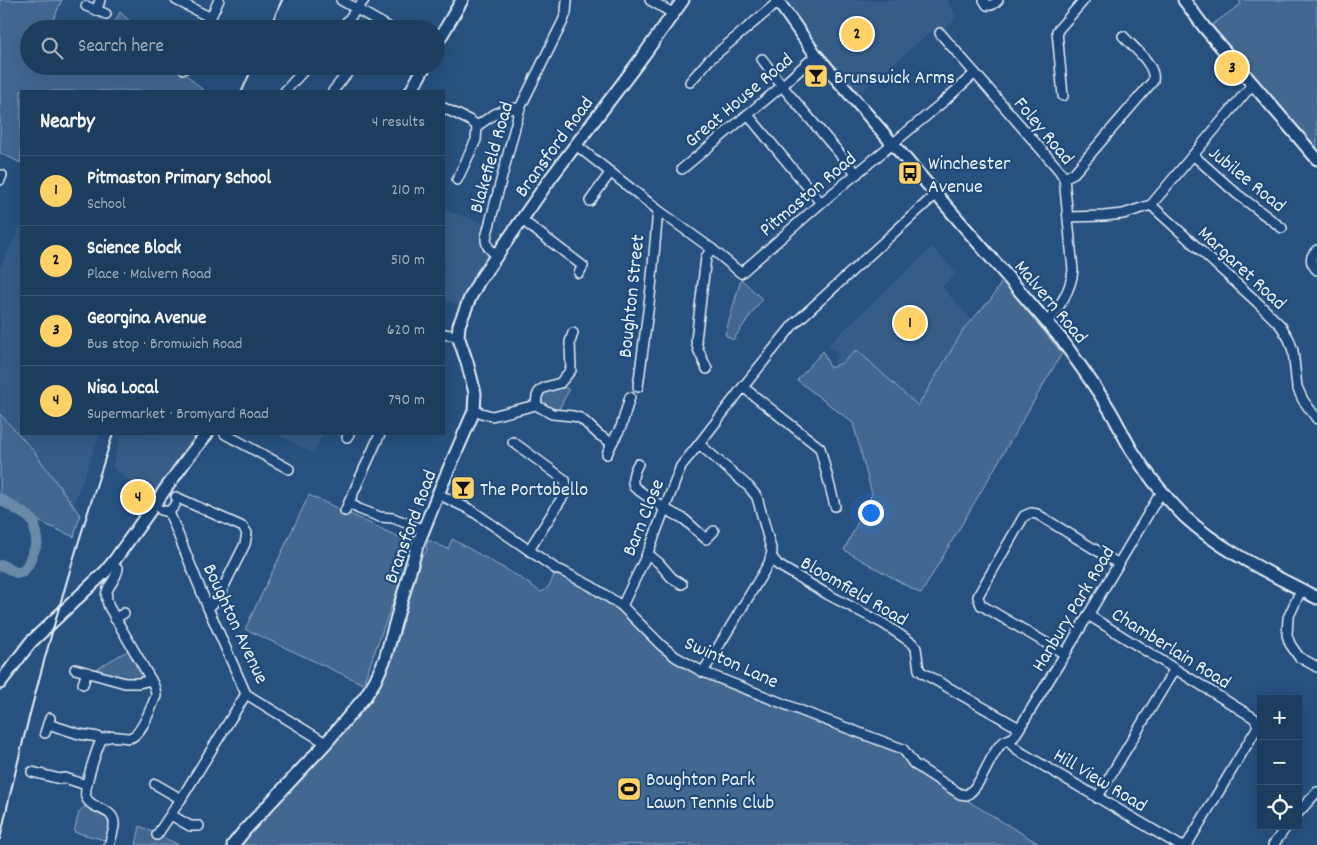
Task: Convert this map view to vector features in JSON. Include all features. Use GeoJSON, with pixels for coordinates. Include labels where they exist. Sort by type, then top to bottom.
{"type":"FeatureCollection","features":[{"type":"Feature","properties":{"kind":"main road"},"geometry":{"type":"LineString","coordinates":[[445,30],[462,0]]}},
{"type":"Feature","properties":{"kind":"main road","name":"Bransford Road"},"geometry":{"type":"LineString","coordinates":[[233,845],[326,743],[365,697],[375,681],[385,659],[417,546],[474,411],[475,393],[458,336],[459,325],[470,298],[479,281],[522,220],[683,0]]}},
{"type":"Feature","properties":{"kind":"main road"},"geometry":{"type":"LineString","coordinates":[[1184,0],[1252,85],[1317,159]]}},
{"type":"Feature","properties":{"kind":"main road","name":"Malvern Road"},"geometry":{"type":"LineString","coordinates":[[778,1],[816,55],[1062,340],[1098,390],[1131,449],[1150,477],[1185,517],[1235,554],[1317,598]]}},
{"type":"Feature","properties":{"kind":"main road"},"geometry":{"type":"LineString","coordinates":[[412,90],[420,75]]}},
{"type":"Feature","properties":{"kind":"main road"},"geometry":{"type":"LineString","coordinates":[[0,683],[30,643],[106,571],[116,565],[189,456],[206,435]]}},
{"type":"Feature","properties":{"kind":"street"},"geometry":{"type":"LineString","coordinates":[[97,10],[100,0]]}},
{"type":"Feature","properties":{"kind":"street"},"geometry":{"type":"LineString","coordinates":[[176,0],[210,18],[219,0]]}},
{"type":"Feature","properties":{"kind":"street"},"geometry":{"type":"LineString","coordinates":[[341,0],[374,20]]}},
{"type":"Feature","properties":{"kind":"street"},"geometry":{"type":"LineString","coordinates":[[348,20],[364,0]]}},
{"type":"Feature","properties":{"kind":"street","name":"Blakefield Road"},"geometry":{"type":"LineString","coordinates":[[497,255],[488,249],[486,238],[520,108],[566,13],[567,0]]}},
{"type":"Feature","properties":{"kind":"street"},"geometry":{"type":"LineString","coordinates":[[650,0],[674,14]]}},
{"type":"Feature","properties":{"kind":"street"},"geometry":{"type":"LineString","coordinates":[[984,0],[990,6],[998,0]]}},
{"type":"Feature","properties":{"kind":"street"},"geometry":{"type":"LineString","coordinates":[[1063,96],[1057,31],[1084,0]]}},
{"type":"Feature","properties":{"kind":"street"},"geometry":{"type":"LineString","coordinates":[[690,82],[709,60],[778,1]]}},
{"type":"Feature","properties":{"kind":"street"},"geometry":{"type":"LineString","coordinates":[[86,6],[106,14]]}},
{"type":"Feature","properties":{"kind":"street","name":"Foley Road"},"geometry":{"type":"LineString","coordinates":[[940,33],[1064,178],[1072,281],[1061,305],[1047,323]]}},
{"type":"Feature","properties":{"kind":"street"},"geometry":{"type":"LineString","coordinates":[[1064,178],[1074,173],[1154,81],[1152,70],[1143,57],[1123,36]]}},
{"type":"Feature","properties":{"kind":"street","name":"Great House Road"},"geometry":{"type":"LineString","coordinates":[[682,169],[748,115],[816,55]]}},
{"type":"Feature","properties":{"kind":"street"},"geometry":{"type":"LineString","coordinates":[[762,59],[782,86],[857,174]]}},
{"type":"Feature","properties":{"kind":"street","name":"Pitmaston Road"},"geometry":{"type":"LineString","coordinates":[[712,249],[741,273],[975,74]]}},
{"type":"Feature","properties":{"kind":"street"},"geometry":{"type":"LineString","coordinates":[[286,90],[300,75]]}},
{"type":"Feature","properties":{"kind":"street"},"geometry":{"type":"LineString","coordinates":[[334,90],[346,75]]}},
{"type":"Feature","properties":{"kind":"street"},"geometry":{"type":"LineString","coordinates":[[1068,217],[1123,214],[1151,204],[1252,85]]}},
{"type":"Feature","properties":{"kind":"street"},"geometry":{"type":"LineString","coordinates":[[445,108],[477,126]]}},
{"type":"Feature","properties":{"kind":"street"},"geometry":{"type":"LineString","coordinates":[[477,126],[505,109],[520,108]]}},
{"type":"Feature","properties":{"kind":"street"},"geometry":{"type":"LineString","coordinates":[[748,115],[821,203]]}},
{"type":"Feature","properties":{"kind":"street"},"geometry":{"type":"LineString","coordinates":[[457,180],[476,140],[477,126]]}},
{"type":"Feature","properties":{"kind":"street"},"geometry":{"type":"LineString","coordinates":[[576,145],[658,210],[712,249],[706,257],[696,340],[707,369]]}},
{"type":"Feature","properties":{"kind":"street","name":"Jubilee Road"},"geometry":{"type":"LineString","coordinates":[[1192,155],[1282,228]]}},
{"type":"Feature","properties":{"kind":"street"},"geometry":{"type":"LineString","coordinates":[[590,201],[610,173]]}},
{"type":"Feature","properties":{"kind":"street"},"geometry":{"type":"LineString","coordinates":[[703,672],[769,563],[772,552],[757,497],[750,487],[699,444],[793,325],[936,194]]}},
{"type":"Feature","properties":{"kind":"street","name":"Margaret Road"},"geometry":{"type":"LineString","coordinates":[[1151,204],[1258,302],[1281,326],[1289,339],[1293,351],[1297,387],[1303,400],[1317,419]]}},
{"type":"Feature","properties":{"kind":"street","name":"Boughton Street"},"geometry":{"type":"LineString","coordinates":[[638,387],[651,288],[658,210]]}},
{"type":"Feature","properties":{"kind":"street"},"geometry":{"type":"LineString","coordinates":[[522,220],[583,266],[579,274]]}},
{"type":"Feature","properties":{"kind":"street"},"geometry":{"type":"LineString","coordinates":[[1317,250],[1311,257],[1311,261],[1317,270]]}},
{"type":"Feature","properties":{"kind":"street"},"geometry":{"type":"LineString","coordinates":[[445,334],[458,336]]}},
{"type":"Feature","properties":{"kind":"street"},"geometry":{"type":"LineString","coordinates":[[536,405],[540,390],[560,383],[571,370],[572,338],[560,342]]}},
{"type":"Feature","properties":{"kind":"street"},"geometry":{"type":"LineString","coordinates":[[743,387],[820,448],[835,506]]}},
{"type":"Feature","properties":{"kind":"street"},"geometry":{"type":"LineString","coordinates":[[607,454],[621,427],[625,402]]}},
{"type":"Feature","properties":{"kind":"street"},"geometry":{"type":"LineString","coordinates":[[474,411],[492,416],[536,405],[552,414],[580,418],[599,436],[612,443]]}},
{"type":"Feature","properties":{"kind":"street"},"geometry":{"type":"LineString","coordinates":[[227,435],[289,469]]}},
{"type":"Feature","properties":{"kind":"street"},"geometry":{"type":"LineString","coordinates":[[380,435],[347,507],[359,509],[380,517],[394,518],[424,530]]}},
{"type":"Feature","properties":{"kind":"street"},"geometry":{"type":"LineString","coordinates":[[513,442],[565,480],[566,486],[562,498],[529,550]]}},
{"type":"Feature","properties":{"kind":"street","name":"Barn Close"},"geometry":{"type":"LineString","coordinates":[[622,606],[647,553],[681,466],[699,444]]}},
{"type":"Feature","properties":{"kind":"street"},"geometry":{"type":"LineString","coordinates":[[638,464],[633,475],[634,487],[684,520],[706,539],[714,531]]}},
{"type":"Feature","properties":{"kind":"street","name":"Hanbury Park Road"},"geometry":{"type":"LineString","coordinates":[[1009,740],[1014,737],[1066,654],[1157,499],[1163,492]]}},
{"type":"Feature","properties":{"kind":"street","name":"Swinton Lane"},"geometry":{"type":"LineString","coordinates":[[438,494],[471,510],[556,569],[584,582],[622,606],[662,646],[676,657],[703,672],[903,749],[914,764],[960,794],[967,795],[972,791],[1000,745],[1009,740]]}},
{"type":"Feature","properties":{"kind":"street","name":"Boughton Avenue"},"geometry":{"type":"LineString","coordinates":[[208,608],[217,600],[245,544],[247,533],[243,527],[172,502],[208,608],[246,694],[326,743]]}},
{"type":"Feature","properties":{"kind":"street"},"geometry":{"type":"LineString","coordinates":[[1066,654],[981,605],[978,597],[1024,516],[1031,513],[1037,514],[1119,564]]}},
{"type":"Feature","properties":{"kind":"street"},"geometry":{"type":"LineString","coordinates":[[647,553],[660,563],[672,578],[682,584]]}},
{"type":"Feature","properties":{"kind":"street","name":"Bloomfield Road"},"geometry":{"type":"LineString","coordinates":[[771,556],[778,565],[827,594],[884,624],[912,643],[916,648],[919,670],[923,673],[1019,728]]}},
{"type":"Feature","properties":{"kind":"street"},"geometry":{"type":"LineString","coordinates":[[109,845],[114,820],[108,812],[90,804],[84,794],[86,785],[101,740],[107,736],[114,735],[134,737],[140,731],[156,696],[151,680],[115,619],[106,598],[106,592],[115,578],[116,565]]}},
{"type":"Feature","properties":{"kind":"street"},"geometry":{"type":"LineString","coordinates":[[1301,590],[1288,618],[1287,635],[1290,644],[1299,657],[1317,667]]}},
{"type":"Feature","properties":{"kind":"street"},"geometry":{"type":"LineString","coordinates":[[115,619],[124,613]]}},
{"type":"Feature","properties":{"kind":"street","name":"Chamberlain Road"},"geometry":{"type":"LineString","coordinates":[[1088,616],[1254,718],[1257,723],[1257,728],[1184,844]]}},
{"type":"Feature","properties":{"kind":"street"},"geometry":{"type":"LineString","coordinates":[[75,669],[125,684],[139,684],[151,680]]}},
{"type":"Feature","properties":{"kind":"street"},"geometry":{"type":"LineString","coordinates":[[1097,798],[1174,670]]}},
{"type":"Feature","properties":{"kind":"street"},"geometry":{"type":"LineString","coordinates":[[84,684],[86,672]]}},
{"type":"Feature","properties":{"kind":"street"},"geometry":{"type":"LineString","coordinates":[[157,835],[246,694]]}},
{"type":"Feature","properties":{"kind":"street"},"geometry":{"type":"LineString","coordinates":[[48,725],[101,740]]}},
{"type":"Feature","properties":{"kind":"street","name":"Hill View Road"},"geometry":{"type":"LineString","coordinates":[[1009,740],[1012,746],[1022,753],[1097,798],[1184,844]]}},
{"type":"Feature","properties":{"kind":"street"},"geometry":{"type":"LineString","coordinates":[[32,772],[60,779],[65,778],[86,785]]}},
{"type":"Feature","properties":{"kind":"street"},"geometry":{"type":"LineString","coordinates":[[155,784],[181,799]]}},
{"type":"Feature","properties":{"kind":"street"},"geometry":{"type":"LineString","coordinates":[[1302,809],[1317,792]]}},
{"type":"Feature","properties":{"kind":"street"},"geometry":{"type":"LineString","coordinates":[[170,815],[190,826],[199,826]]}},
{"type":"Feature","properties":{"kind":"street"},"geometry":{"type":"LineString","coordinates":[[1273,845],[1284,830]]}},
{"type":"Feature","properties":{"kind":"shaded area"},"geometry":{"type":"Polygon","coordinates":[[[0,0],[62,0],[53,20],[20,20],[20,75],[187,75],[203,90],[20,90],[20,163],[0,153],[0,0]]]}},
{"type":"Feature","properties":{"kind":"shaded area"},"geometry":{"type":"Polygon","coordinates":[[[786,0],[948,0],[955,15],[954,21],[937,36],[932,31],[858,94],[797,18],[786,0]]]}},
{"type":"Feature","properties":{"kind":"shaded area"},"geometry":{"type":"Polygon","coordinates":[[[1239,0],[1317,0],[1317,151],[1209,27],[1241,4],[1239,0]]]}},
{"type":"Feature","properties":{"kind":"shaded area"},"geometry":{"type":"Polygon","coordinates":[[[120,12],[128,20],[116,20],[120,12]]]}},
{"type":"Feature","properties":{"kind":"shaded area"},"geometry":{"type":"Polygon","coordinates":[[[445,210],[484,223],[484,249],[489,256],[460,306],[445,299],[445,210]]]}},
{"type":"Feature","properties":{"kind":"shaded area"},"geometry":{"type":"Polygon","coordinates":[[[20,228],[20,435],[100,435],[73,507],[33,450],[0,414],[0,268],[20,228]]]}},
{"type":"Feature","properties":{"kind":"shaded area"},"geometry":{"type":"Polygon","coordinates":[[[932,247],[957,273],[942,287],[971,319],[918,406],[842,363],[836,366],[833,362],[838,354],[828,345],[932,247]]]}},
{"type":"Feature","properties":{"kind":"shaded area"},"geometry":{"type":"Polygon","coordinates":[[[741,279],[762,299],[733,340],[725,335],[741,279]]]}},
{"type":"Feature","properties":{"kind":"shaded area"},"geometry":{"type":"Polygon","coordinates":[[[1003,280],[1062,353],[921,594],[844,550],[872,494],[853,423],[797,380],[823,351],[830,368],[842,363],[857,350],[918,406],[965,327],[991,299],[1003,280]]]}},
{"type":"Feature","properties":{"kind":"shaded area"},"geometry":{"type":"Polygon","coordinates":[[[557,388],[569,390],[558,411],[540,401],[546,392],[557,388]]]}},
{"type":"Feature","properties":{"kind":"shaded area"},"geometry":{"type":"Polygon","coordinates":[[[0,414],[33,450],[80,515],[74,537],[29,517],[0,499],[0,414]]]}},
{"type":"Feature","properties":{"kind":"shaded area"},"geometry":{"type":"Polygon","coordinates":[[[122,435],[196,435],[152,499],[112,467],[122,435]]]}},
{"type":"Feature","properties":{"kind":"shaded area"},"geometry":{"type":"Polygon","coordinates":[[[279,435],[322,435],[313,453],[279,435]]]}},
{"type":"Feature","properties":{"kind":"shaded area"},"geometry":{"type":"Polygon","coordinates":[[[309,495],[414,544],[363,684],[245,629],[309,495]]]}},
{"type":"Feature","properties":{"kind":"shaded area"},"geometry":{"type":"Polygon","coordinates":[[[452,539],[516,575],[541,592],[549,586],[555,572],[589,589],[617,609],[660,649],[690,670],[725,686],[902,753],[963,798],[1041,845],[238,845],[253,826],[318,762],[369,701],[378,688],[394,653],[422,555],[425,554],[427,549],[428,540],[448,549],[452,539]]]}},
{"type":"Feature","properties":{"kind":"shaded area"},"geometry":{"type":"Polygon","coordinates":[[[129,650],[144,675],[143,679],[128,681],[95,672],[96,669],[129,650]]]}},
{"type":"Feature","properties":{"kind":"shaded area"},"geometry":{"type":"Polygon","coordinates":[[[85,806],[109,821],[109,832],[105,840],[74,832],[79,812],[85,806]]]}},
{"type":"Feature","properties":{"kind":"shaded area"},"geometry":{"type":"Polygon","coordinates":[[[140,826],[179,845],[136,845],[140,826]]]}},
{"type":"Feature","properties":{"kind":"waterway"},"geometry":{"type":"LineString","coordinates":[[0,499],[29,517],[34,523],[37,543],[28,565],[22,572],[17,573],[2,565],[0,566]]}},
{"type":"Feature","properties":{"kind":"railway"},"geometry":{"type":"LineString","coordinates":[[273,20],[282,0]]}},
{"type":"Feature","properties":{"kind":"railway"},"geometry":{"type":"LineString","coordinates":[[242,90],[249,75]]}},
{"type":"Feature","properties":{"kind":"railway"},"geometry":{"type":"LineString","coordinates":[[0,839],[51,635],[113,435]]}},
{"type":"Feature","properties":{"kind":"place","name":"Science Block"},"geometry":{"type":"Point","coordinates":[857,34]}},
{"type":"Feature","properties":{"kind":"place","name":"Georgina Avenue"},"geometry":{"type":"Point","coordinates":[1232,68]}},
{"type":"Feature","properties":{"kind":"place","name":"Brunswick Arms"},"geometry":{"type":"Point","coordinates":[816,76]}},
{"type":"Feature","properties":{"kind":"place","name":"Winchester Avenue"},"geometry":{"type":"Point","coordinates":[910,173]}},
{"type":"Feature","properties":{"kind":"place","name":"Pitmaston Primary School"},"geometry":{"type":"Point","coordinates":[910,323]}},
{"type":"Feature","properties":{"kind":"place","name":"The Portobello"},"geometry":{"type":"Point","coordinates":[463,488]}},
{"type":"Feature","properties":{"kind":"place","name":"Nisa Local"},"geometry":{"type":"Point","coordinates":[138,497]}},
{"type":"Feature","properties":{"kind":"place","name":"Boughton Park Lawn Tennis Club"},"geometry":{"type":"Point","coordinates":[629,789]}}]}
